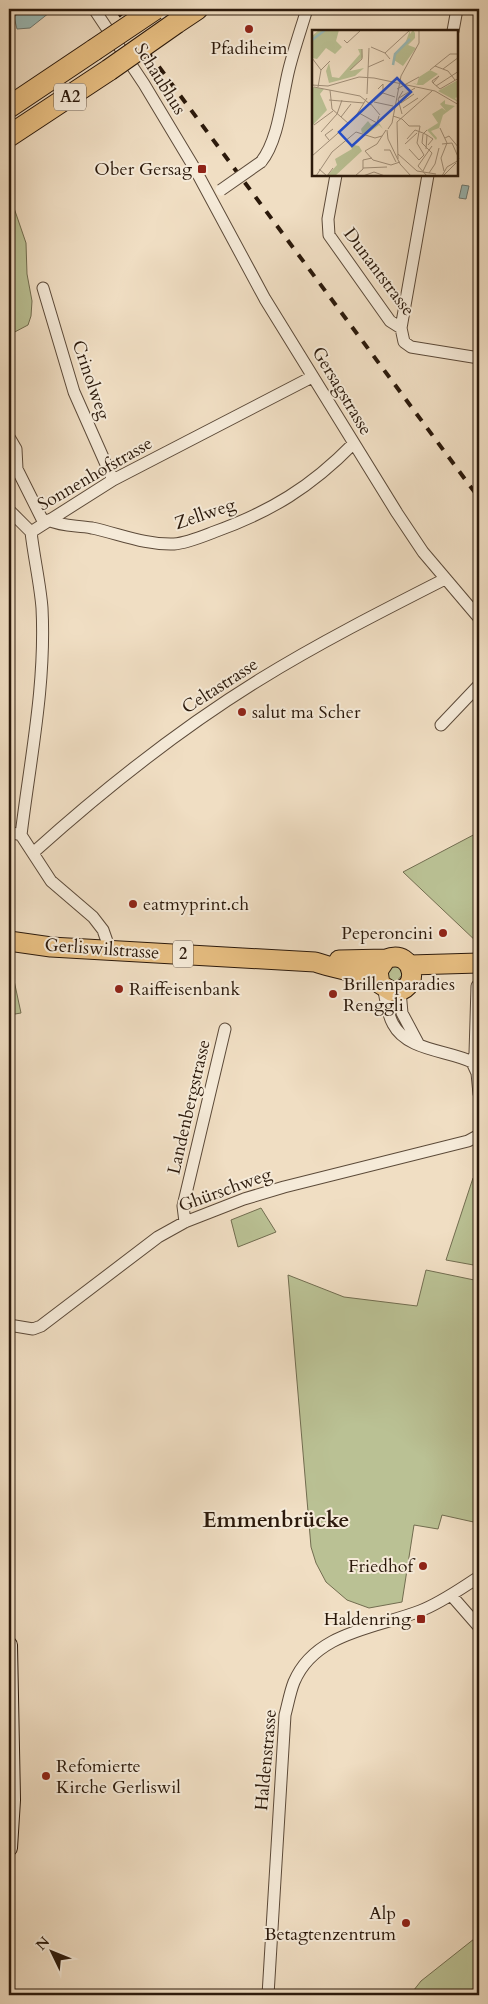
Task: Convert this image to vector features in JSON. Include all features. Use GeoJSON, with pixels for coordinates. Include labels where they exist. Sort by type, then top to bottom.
{"type":"FeatureCollection","features":[{"type":"Feature","properties":{"kind":"highway","name":"A2"},"geometry":{"type":"LineString","coordinates":[[9,107],[155,9]]}},
{"type":"Feature","properties":{"kind":"highway","name":"A2"},"geometry":{"type":"LineString","coordinates":[[9,136],[30,124],[197,9]]}},
{"type":"Feature","properties":{"kind":"highway"},"geometry":{"type":"LineString","coordinates":[[9,146],[30,124]]}},
{"type":"Feature","properties":{"kind":"main road","name":"Gerliswilstrasse"},"geometry":{"type":"LineString","coordinates":[[9,941],[51,947],[315,962],[334,959],[386,959],[380,966],[396,980]]}},
{"type":"Feature","properties":{"kind":"main road","name":"2"},"geometry":{"type":"LineString","coordinates":[[9,951],[51,947]]}},
{"type":"Feature","properties":{"kind":"main road","name":"Gerliswilstrasse"},"geometry":{"type":"LineString","coordinates":[[315,962],[332,968],[396,980],[478,980]]}},
{"type":"Feature","properties":{"kind":"main road","name":"Gerliswilstrasse"},"geometry":{"type":"LineString","coordinates":[[396,980],[479,963]]}},
{"type":"Feature","properties":{"kind":"street","name":"Schaubhus"},"geometry":{"type":"LineString","coordinates":[[94,9],[144,84],[195,169]]}},
{"type":"Feature","properties":{"kind":"street"},"geometry":{"type":"LineString","coordinates":[[210,197],[261,162],[267,155],[289,68],[307,9]]}},
{"type":"Feature","properties":{"kind":"street"},"geometry":{"type":"LineString","coordinates":[[453,30],[457,9]]}},
{"type":"Feature","properties":{"kind":"street","name":"Gersagstrasse"},"geometry":{"type":"LineString","coordinates":[[195,169],[265,299],[353,444],[423,552],[479,618]]}},
{"type":"Feature","properties":{"kind":"street","name":"Dunantstrasse"},"geometry":{"type":"LineString","coordinates":[[336,176],[328,219],[329,236],[390,321],[401,328],[404,342],[411,347],[479,358]]}},
{"type":"Feature","properties":{"kind":"street"},"geometry":{"type":"LineString","coordinates":[[401,328],[428,176]]}},
{"type":"Feature","properties":{"kind":"street","name":"Crinolweg"},"geometry":{"type":"LineString","coordinates":[[43,288],[74,392],[113,480]]}},
{"type":"Feature","properties":{"kind":"street","name":"Sonnenhofstrasse"},"geometry":{"type":"LineString","coordinates":[[21,835],[39,705],[42,642],[42,606],[31,532],[113,480],[312,377]]}},
{"type":"Feature","properties":{"kind":"street"},"geometry":{"type":"LineString","coordinates":[[9,436],[16,450],[17,469],[46,522]]}},
{"type":"Feature","properties":{"kind":"street","name":"Zellweg"},"geometry":{"type":"LineString","coordinates":[[46,522],[62,526],[92,528],[131,540],[173,544],[187,542],[230,526],[291,497],[328,470],[353,444]]}},
{"type":"Feature","properties":{"kind":"street"},"geometry":{"type":"LineString","coordinates":[[9,510],[31,532]]}},
{"type":"Feature","properties":{"kind":"street","name":"Celtastrasse"},"geometry":{"type":"LineString","coordinates":[[34,852],[103,790],[208,713],[260,680],[366,620],[445,579]]}},
{"type":"Feature","properties":{"kind":"street"},"geometry":{"type":"LineString","coordinates":[[441,725],[479,685]]}},
{"type":"Feature","properties":{"kind":"street"},"geometry":{"type":"LineString","coordinates":[[9,832],[21,835],[34,852],[51,881],[103,930],[110,950]]}},
{"type":"Feature","properties":{"kind":"street"},"geometry":{"type":"LineString","coordinates":[[396,980],[392,1024],[402,1036],[419,1044],[472,1062]]}},
{"type":"Feature","properties":{"kind":"street"},"geometry":{"type":"LineString","coordinates":[[396,980],[402,1013],[419,1044]]}},
{"type":"Feature","properties":{"kind":"street"},"geometry":{"type":"LineString","coordinates":[[478,980],[475,1054],[472,1062],[477,1073],[479,1094]]}},
{"type":"Feature","properties":{"kind":"street","name":"Landenbergstrasse"},"geometry":{"type":"LineString","coordinates":[[186,1222],[183,1206],[225,1029]]}},
{"type":"Feature","properties":{"kind":"street","name":"Ghürschweg"},"geometry":{"type":"LineString","coordinates":[[9,1325],[33,1329],[41,1326],[158,1237],[186,1222],[244,1199],[284,1187],[468,1141],[479,1134]]}},
{"type":"Feature","properties":{"kind":"street","name":"Haldenstrasse"},"geometry":{"type":"LineString","coordinates":[[268,1995],[285,1715],[294,1682],[315,1653],[331,1641],[421,1611],[479,1577]]}},
{"type":"Feature","properties":{"kind":"street"},"geometry":{"type":"LineString","coordinates":[[451,1595],[479,1627]]}},
{"type":"Feature","properties":{"kind":"street"},"geometry":{"type":"LineString","coordinates":[[9,1645],[12,1800],[9,1848]]}},
{"type":"Feature","properties":{"kind":"green space"},"geometry":{"type":"Polygon","coordinates":[[[9,206],[14,208],[26,243],[27,274],[32,301],[28,325],[9,335],[9,206]]]}},
{"type":"Feature","properties":{"kind":"green space"},"geometry":{"type":"Polygon","coordinates":[[[479,832],[479,944],[403,872],[479,832]]]}},
{"type":"Feature","properties":{"kind":"green space"},"geometry":{"type":"Polygon","coordinates":[[[388,966],[399,966],[403,974],[396,982],[390,981],[385,970],[388,966]]]}},
{"type":"Feature","properties":{"kind":"green space"},"geometry":{"type":"Polygon","coordinates":[[[12,971],[21,1013],[9,1015],[9,972],[12,971]]]}},
{"type":"Feature","properties":{"kind":"green space"},"geometry":{"type":"Polygon","coordinates":[[[479,1174],[479,1266],[446,1260],[473,1178],[477,1179],[479,1174]]]}},
{"type":"Feature","properties":{"kind":"green space"},"geometry":{"type":"Polygon","coordinates":[[[261,1208],[276,1232],[238,1247],[231,1220],[261,1208]]]}},
{"type":"Feature","properties":{"kind":"green space"},"geometry":{"type":"Polygon","coordinates":[[[426,1270],[479,1281],[479,1529],[478,1523],[442,1515],[438,1529],[414,1525],[402,1602],[369,1608],[347,1600],[326,1582],[316,1563],[311,1547],[288,1275],[344,1297],[417,1306],[426,1270]]]}},
{"type":"Feature","properties":{"kind":"green space"},"geometry":{"type":"Polygon","coordinates":[[[479,1935],[479,1995],[410,1995],[421,1981],[479,1935]]]}},
{"type":"Feature","properties":{"kind":"water"},"geometry":{"type":"Polygon","coordinates":[[[23,9],[54,9],[30,28],[17,29],[14,17],[23,9]]]}},
{"type":"Feature","properties":{"kind":"water"},"geometry":{"type":"Polygon","coordinates":[[[462,185],[469,186],[466,199],[459,198],[462,185]]]}},
{"type":"Feature","properties":{"kind":"waterway"},"geometry":{"type":"LineString","coordinates":[[470,1995],[479,1992]]}},
{"type":"Feature","properties":{"kind":"railway"},"geometry":{"type":"LineString","coordinates":[[116,9],[479,498]]}},
{"type":"Feature","properties":{"kind":"place","name":"Pfadiheim"},"geometry":{"type":"Point","coordinates":[249,29]}},
{"type":"Feature","properties":{"kind":"place","name":"Ober Gersag"},"geometry":{"type":"Point","coordinates":[202,169]}},
{"type":"Feature","properties":{"kind":"place","name":"salut ma Scher"},"geometry":{"type":"Point","coordinates":[242,712]}},
{"type":"Feature","properties":{"kind":"place","name":"eatmyprint.ch"},"geometry":{"type":"Point","coordinates":[133,904]}},
{"type":"Feature","properties":{"kind":"place","name":"Peperoncini"},"geometry":{"type":"Point","coordinates":[443,933]}},
{"type":"Feature","properties":{"kind":"place","name":"Raiffeisenbank"},"geometry":{"type":"Point","coordinates":[119,989]}},
{"type":"Feature","properties":{"kind":"place","name":"Brillenparadies Renggli"},"geometry":{"type":"Point","coordinates":[333,994]}},
{"type":"Feature","properties":{"kind":"place","name":"Friedhof"},"geometry":{"type":"Point","coordinates":[423,1566]}},
{"type":"Feature","properties":{"kind":"place","name":"Haldenring"},"geometry":{"type":"Point","coordinates":[421,1619]}},
{"type":"Feature","properties":{"kind":"place","name":"Refomierte Kirche Gerliswil"},"geometry":{"type":"Point","coordinates":[46,1776]}},
{"type":"Feature","properties":{"kind":"place","name":"Alp Betagtenzentrum"},"geometry":{"type":"Point","coordinates":[406,1923]}},
{"type":"Feature","properties":{"kind":"district","name":"Emmenbrücke"},"geometry":{"type":"Point","coordinates":[276,1520]}}]}
